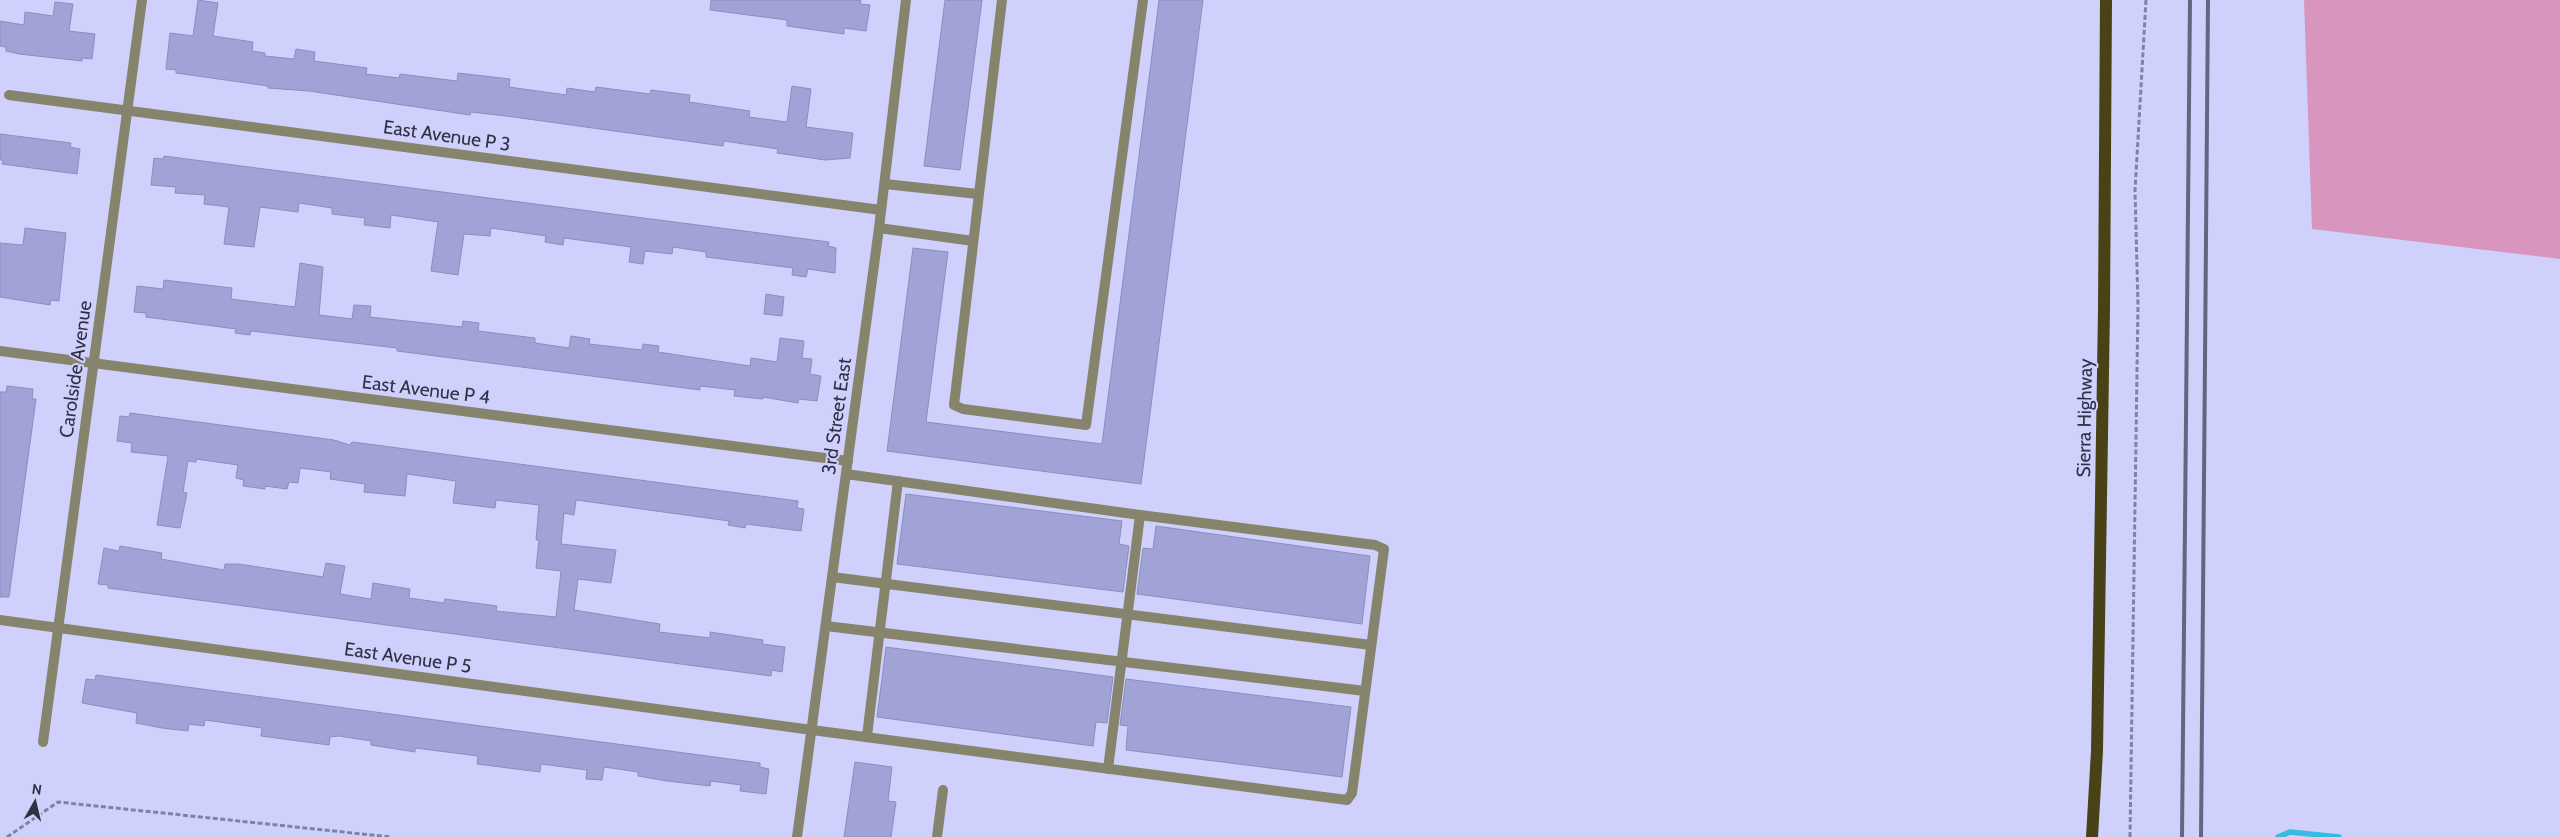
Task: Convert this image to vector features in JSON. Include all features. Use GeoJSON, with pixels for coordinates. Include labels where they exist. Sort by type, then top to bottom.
{"type":"FeatureCollection","features":[{"type":"Feature","properties":{"kind":"main road","name":"Sierra Highway"},"geometry":{"type":"LineString","coordinates":[[2092,837],[2097,751],[2104,300],[2106,0]]}},
{"type":"Feature","properties":{"kind":"street","name":"Carolside Avenue"},"geometry":{"type":"LineString","coordinates":[[43,742],[142,0]]}},
{"type":"Feature","properties":{"kind":"street","name":"3rd Street East"},"geometry":{"type":"LineString","coordinates":[[797,837],[885,184],[906,0]]}},
{"type":"Feature","properties":{"kind":"street"},"geometry":{"type":"LineString","coordinates":[[1002,0],[954,405],[972,410],[1086,425],[1143,0]]}},
{"type":"Feature","properties":{"kind":"street","name":"East Avenue P 3"},"geometry":{"type":"LineString","coordinates":[[9,95],[881,210]]}},
{"type":"Feature","properties":{"kind":"street"},"geometry":{"type":"LineString","coordinates":[[885,184],[978,194]]}},
{"type":"Feature","properties":{"kind":"street"},"geometry":{"type":"LineString","coordinates":[[879,228],[973,241]]}},
{"type":"Feature","properties":{"kind":"street","name":"East Avenue P 4"},"geometry":{"type":"LineString","coordinates":[[0,351],[848,461]]}},
{"type":"Feature","properties":{"kind":"street"},"geometry":{"type":"LineString","coordinates":[[826,626],[1366,691],[1384,549],[1374,545],[1140,516],[846,474]]}},
{"type":"Feature","properties":{"kind":"street"},"geometry":{"type":"LineString","coordinates":[[867,736],[898,482]]}},
{"type":"Feature","properties":{"kind":"street"},"geometry":{"type":"LineString","coordinates":[[1108,769],[1125,616],[1140,516]]}},
{"type":"Feature","properties":{"kind":"street"},"geometry":{"type":"LineString","coordinates":[[832,577],[886,586],[1371,645]]}},
{"type":"Feature","properties":{"kind":"street","name":"East Avenue P 5"},"geometry":{"type":"LineString","coordinates":[[0,620],[1347,800],[1352,793],[1366,691]]}},
{"type":"Feature","properties":{"kind":"street"},"geometry":{"type":"LineString","coordinates":[[937,837],[944,790]]}},
{"type":"Feature","properties":{"kind":"path"},"geometry":{"type":"LineString","coordinates":[[2130,837],[2138,305],[2134,191],[2146,0]]}},
{"type":"Feature","properties":{"kind":"path"},"geometry":{"type":"LineString","coordinates":[[7,837],[58,802],[390,837]]}},
{"type":"Feature","properties":{"kind":"shaded area"},"geometry":{"type":"Polygon","coordinates":[[[2304,0],[2560,0],[2560,259],[2312,229],[2304,0]]]}},
{"type":"Feature","properties":{"kind":"building"},"geometry":{"type":"Polygon","coordinates":[[[198,0],[218,3],[213,36],[253,42],[252,51],[265,53],[265,56],[294,59],[296,49],[315,52],[314,61],[367,68],[366,74],[399,78],[400,74],[457,81],[458,73],[510,79],[509,87],[566,95],[567,88],[595,92],[596,87],[650,94],[651,90],[690,95],[689,102],[750,111],[749,117],[787,122],[792,86],[811,89],[806,127],[853,133],[850,158],[825,160],[777,153],[778,149],[724,141],[723,146],[506,116],[471,112],[470,115],[309,91],[268,88],[268,86],[176,73],[176,70],[166,69],[170,33],[193,36],[198,0]]]}},
{"type":"Feature","properties":{"kind":"building"},"geometry":{"type":"Polygon","coordinates":[[[711,0],[861,0],[860,4],[870,5],[866,31],[844,28],[844,34],[787,26],[787,20],[710,10],[711,0]]]}},
{"type":"Feature","properties":{"kind":"building"},"geometry":{"type":"Polygon","coordinates":[[[945,0],[982,0],[960,170],[924,166],[945,0]]]}},
{"type":"Feature","properties":{"kind":"building"},"geometry":{"type":"Polygon","coordinates":[[[1159,0],[1203,0],[1141,484],[887,451],[913,248],[948,252],[926,422],[1102,444],[1159,0]]]}},
{"type":"Feature","properties":{"kind":"building"},"geometry":{"type":"Polygon","coordinates":[[[55,2],[73,4],[69,31],[95,34],[92,59],[82,58],[82,61],[19,54],[6,51],[6,47],[0,46],[0,21],[24,25],[25,12],[53,16],[55,2]]]}},
{"type":"Feature","properties":{"kind":"building"},"geometry":{"type":"Polygon","coordinates":[[[0,134],[71,143],[70,147],[80,149],[77,174],[2,164],[3,160],[0,160],[0,134]]]}},
{"type":"Feature","properties":{"kind":"building"},"geometry":{"type":"Polygon","coordinates":[[[164,156],[829,242],[828,246],[836,248],[835,273],[808,269],[806,277],[792,275],[793,268],[706,257],[706,252],[673,247],[672,254],[645,251],[643,264],[629,262],[631,247],[564,238],[563,245],[545,242],[546,236],[491,228],[490,236],[464,234],[458,275],[431,271],[438,222],[391,215],[390,228],[364,225],[365,218],[332,214],[332,208],[299,203],[298,212],[260,207],[254,247],[224,244],[229,207],[204,204],[205,195],[175,193],[176,187],[151,185],[154,158],[163,159],[164,156]]]}},
{"type":"Feature","properties":{"kind":"building"},"geometry":{"type":"Polygon","coordinates":[[[25,228],[66,233],[59,301],[51,300],[50,305],[0,297],[0,243],[23,245],[25,228]]]}},
{"type":"Feature","properties":{"kind":"building"},"geometry":{"type":"Polygon","coordinates":[[[300,263],[323,267],[319,315],[352,319],[354,305],[371,306],[370,317],[462,327],[463,321],[479,323],[478,331],[535,338],[535,343],[569,348],[571,336],[590,339],[589,344],[642,350],[643,344],[659,346],[658,352],[750,366],[751,358],[777,362],[780,338],[804,341],[802,358],[812,359],[810,374],[821,376],[817,401],[799,399],[798,403],[763,397],[763,399],[734,396],[735,390],[700,386],[700,390],[397,351],[397,348],[251,331],[250,335],[235,333],[236,329],[146,317],[146,313],[134,312],[137,286],[163,289],[164,280],[232,288],[231,299],[295,307],[300,263]]]}},
{"type":"Feature","properties":{"kind":"building"},"geometry":{"type":"Polygon","coordinates":[[[766,294],[784,297],[782,316],[764,314],[766,294]]]}},
{"type":"Feature","properties":{"kind":"building"},"geometry":{"type":"Polygon","coordinates":[[[7,386],[33,389],[32,399],[36,399],[9,597],[0,597],[0,392],[6,392],[7,386]]]}},
{"type":"Feature","properties":{"kind":"building"},"geometry":{"type":"Polygon","coordinates":[[[130,413],[334,440],[350,445],[352,442],[368,444],[798,501],[797,508],[804,509],[801,531],[746,524],[745,528],[728,525],[729,521],[576,500],[574,515],[564,513],[561,544],[616,550],[611,583],[578,579],[574,610],[660,624],[659,632],[710,638],[710,632],[763,640],[762,644],[785,647],[782,672],[772,670],[771,676],[108,588],[108,585],[98,584],[104,548],[119,551],[120,546],[162,553],[161,559],[224,570],[225,564],[239,564],[323,577],[326,563],[345,566],[340,594],[371,599],[373,583],[410,589],[409,598],[444,603],[445,599],[497,606],[496,611],[556,617],[561,571],[536,568],[539,540],[536,540],[539,505],[496,500],[495,508],[453,503],[456,481],[407,474],[405,496],[364,492],[365,484],[330,479],[331,472],[300,468],[298,483],[289,482],[287,489],[265,486],[265,489],[243,486],[244,480],[236,478],[238,465],[196,459],[196,462],[188,461],[183,492],[187,493],[180,528],[157,525],[168,456],[131,452],[132,443],[117,441],[120,416],[129,417],[130,413]]]}},
{"type":"Feature","properties":{"kind":"building"},"geometry":{"type":"Polygon","coordinates":[[[906,494],[1122,521],[1119,544],[1129,546],[1123,592],[897,564],[906,494]]]}},
{"type":"Feature","properties":{"kind":"building"},"geometry":{"type":"Polygon","coordinates":[[[1156,526],[1370,556],[1362,624],[1137,594],[1143,548],[1153,549],[1156,526]]]}},
{"type":"Feature","properties":{"kind":"building"},"geometry":{"type":"Polygon","coordinates":[[[886,647],[1113,677],[1107,723],[1096,722],[1093,746],[877,717],[886,647]]]}},
{"type":"Feature","properties":{"kind":"building"},"geometry":{"type":"Polygon","coordinates":[[[96,675],[760,763],[760,767],[769,769],[766,794],[740,791],[741,785],[711,781],[710,786],[667,781],[638,776],[638,772],[604,767],[602,780],[586,779],[587,770],[541,764],[540,772],[477,764],[478,756],[415,748],[415,752],[371,745],[371,741],[339,736],[330,737],[329,745],[261,736],[262,728],[205,720],[204,726],[189,724],[188,731],[162,728],[136,723],[137,713],[82,703],[86,679],[95,680],[96,675]]]}},
{"type":"Feature","properties":{"kind":"building"},"geometry":{"type":"Polygon","coordinates":[[[1126,679],[1351,707],[1342,777],[1126,750],[1128,726],[1120,725],[1126,679]]]}},
{"type":"Feature","properties":{"kind":"building"},"geometry":{"type":"Polygon","coordinates":[[[855,762],[892,767],[888,801],[896,802],[891,837],[844,837],[855,762]]]}},
{"type":"Feature","properties":{"kind":"waterway"},"geometry":{"type":"LineString","coordinates":[[2278,837],[2290,832],[2339,837]]}},
{"type":"Feature","properties":{"kind":"railway"},"geometry":{"type":"LineString","coordinates":[[2182,837],[2190,0]]}},
{"type":"Feature","properties":{"kind":"railway"},"geometry":{"type":"LineString","coordinates":[[2201,837],[2208,0]]}}]}
